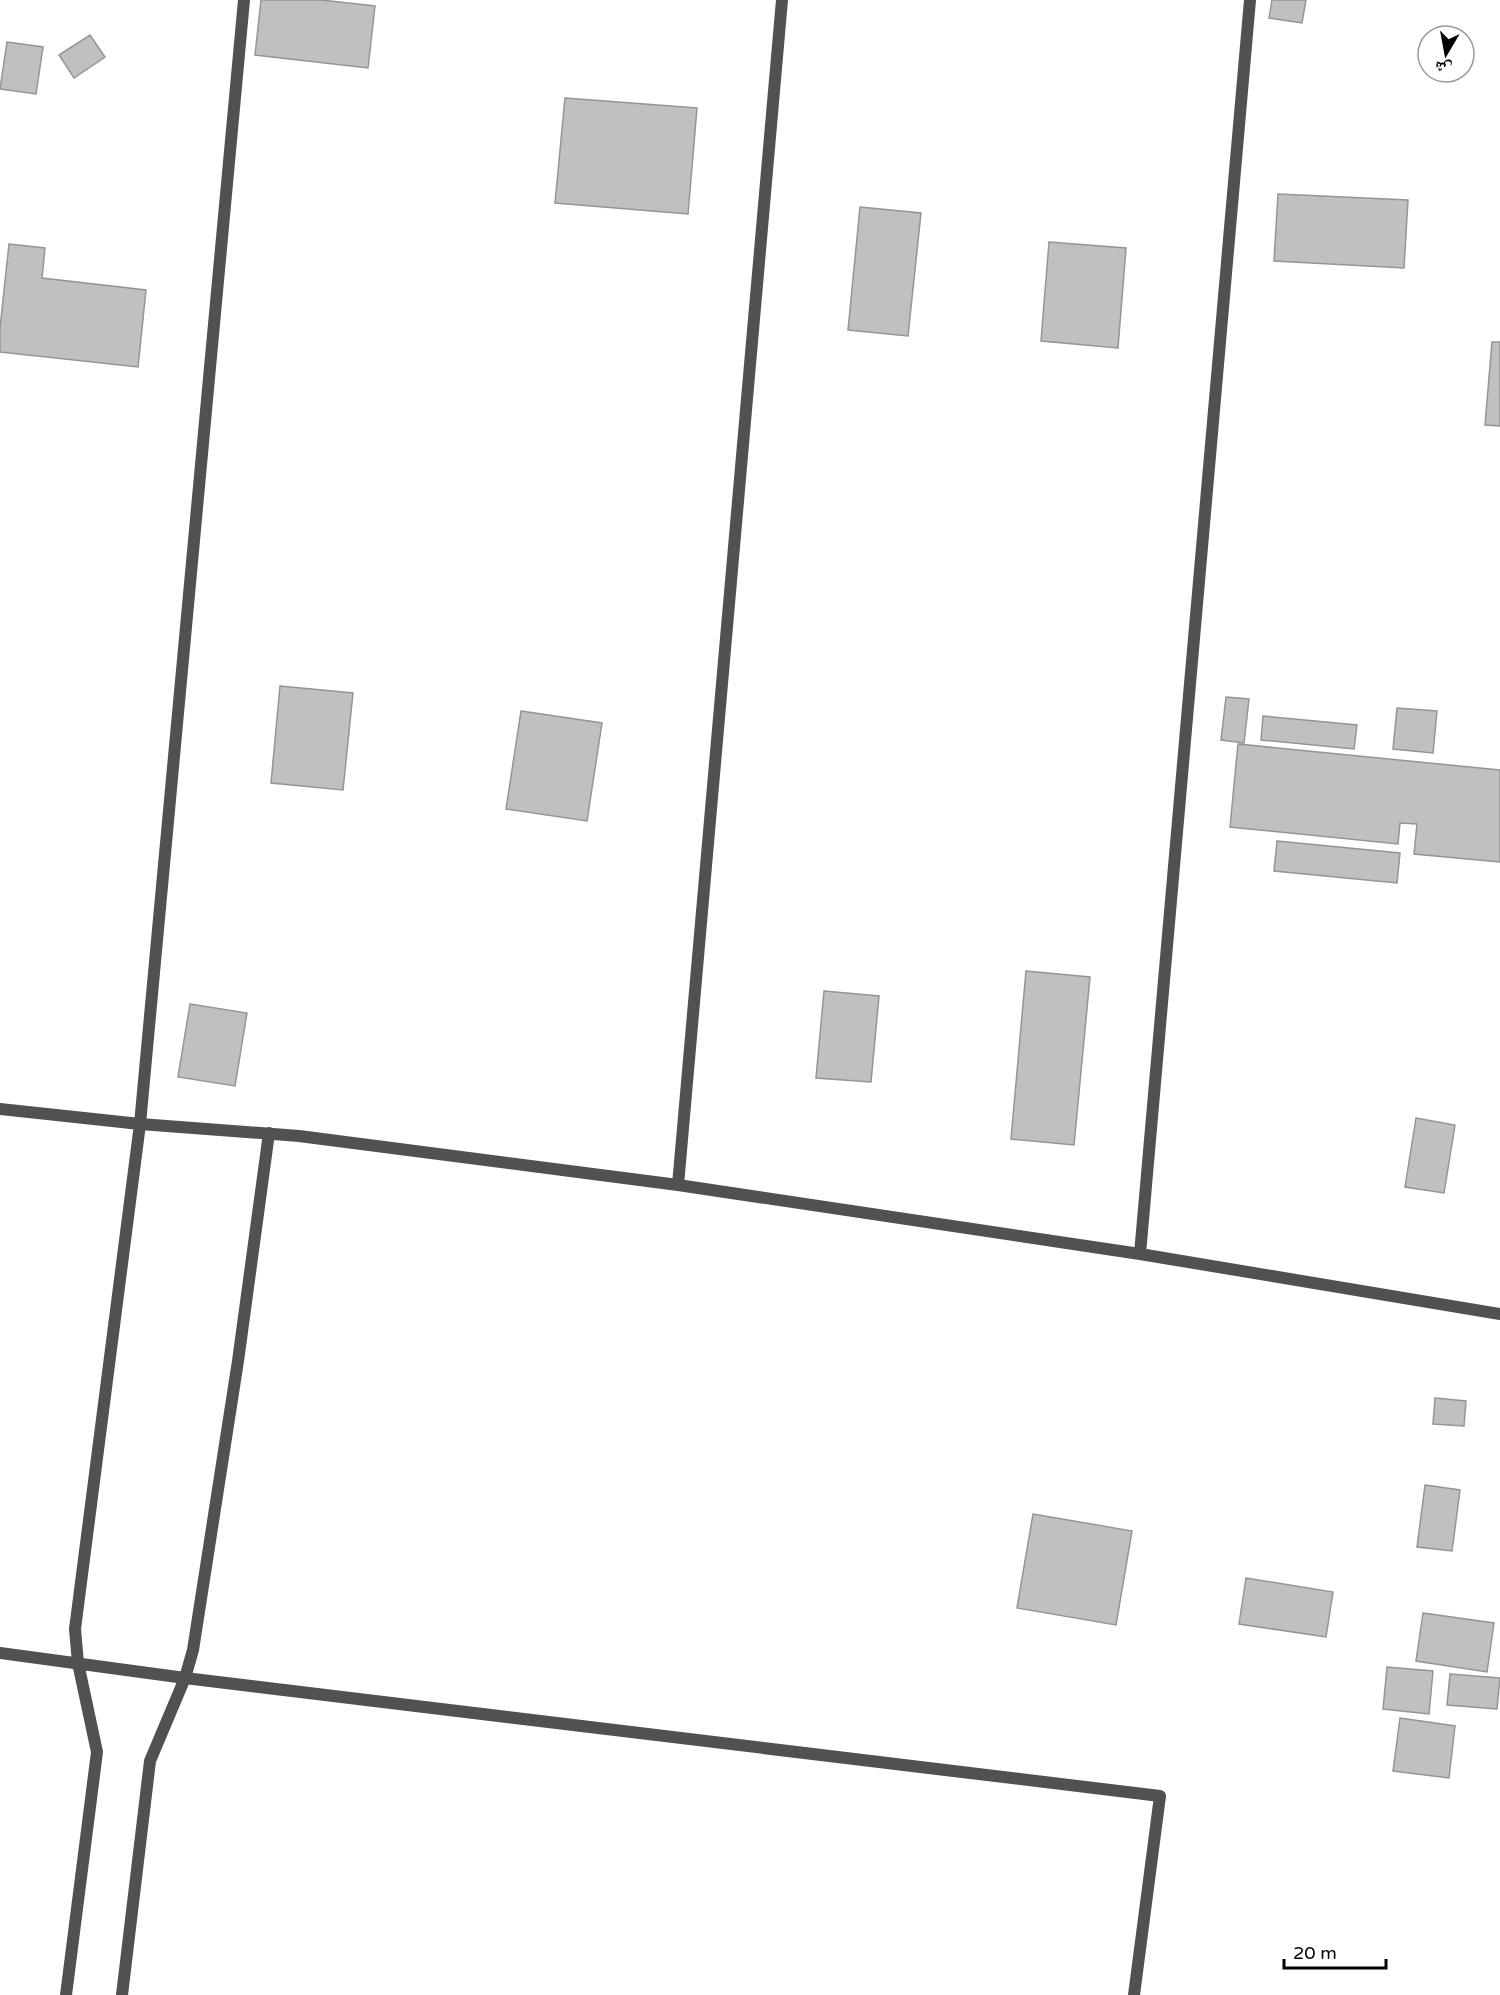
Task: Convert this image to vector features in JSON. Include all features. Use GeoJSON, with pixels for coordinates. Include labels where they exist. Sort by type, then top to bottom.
{"type":"FeatureCollection","features":[{"type":"Feature","properties":{"kind":"street"},"geometry":{"type":"LineString","coordinates":[[66,1995],[97,1752],[78,1663],[75,1629],[140,1124],[244,0]]}},
{"type":"Feature","properties":{"kind":"street"},"geometry":{"type":"LineString","coordinates":[[678,1185],[782,0]]}},
{"type":"Feature","properties":{"kind":"street"},"geometry":{"type":"LineString","coordinates":[[1140,1254],[1250,0]]}},
{"type":"Feature","properties":{"kind":"street"},"geometry":{"type":"LineString","coordinates":[[0,1109],[140,1124],[269,1133],[678,1185],[1140,1254],[1500,1314]]}},
{"type":"Feature","properties":{"kind":"street"},"geometry":{"type":"LineString","coordinates":[[122,1995],[150,1761],[185,1678],[193,1650],[236,1372],[269,1133]]}},
{"type":"Feature","properties":{"kind":"street"},"geometry":{"type":"LineString","coordinates":[[0,1653],[185,1678],[1160,1796],[1134,1995]]}},
{"type":"Feature","properties":{"kind":"building"},"geometry":{"type":"Polygon","coordinates":[[[261,0],[321,0],[375,6],[368,68],[255,55],[261,0]]]}},
{"type":"Feature","properties":{"kind":"building"},"geometry":{"type":"Polygon","coordinates":[[[1272,0],[1306,0],[1302,23],[1269,18],[1272,0]]]}},
{"type":"Feature","properties":{"kind":"building"},"geometry":{"type":"Polygon","coordinates":[[[90,35],[105,57],[74,78],[59,55],[90,35]]]}},
{"type":"Feature","properties":{"kind":"building"},"geometry":{"type":"Polygon","coordinates":[[[7,42],[43,47],[36,94],[0,89],[7,42]]]}},
{"type":"Feature","properties":{"kind":"building"},"geometry":{"type":"Polygon","coordinates":[[[565,98],[697,108],[688,214],[555,203],[565,98]]]}},
{"type":"Feature","properties":{"kind":"building"},"geometry":{"type":"Polygon","coordinates":[[[1278,194],[1408,200],[1404,268],[1274,261],[1278,194]]]}},
{"type":"Feature","properties":{"kind":"building"},"geometry":{"type":"Polygon","coordinates":[[[860,207],[921,213],[908,336],[848,330],[860,207]]]}},
{"type":"Feature","properties":{"kind":"building"},"geometry":{"type":"Polygon","coordinates":[[[1049,242],[1126,248],[1118,348],[1041,341],[1049,242]]]}},
{"type":"Feature","properties":{"kind":"building"},"geometry":{"type":"Polygon","coordinates":[[[9,244],[45,248],[42,278],[146,290],[138,367],[0,352],[0,328],[9,244]]]}},
{"type":"Feature","properties":{"kind":"building"},"geometry":{"type":"Polygon","coordinates":[[[1492,342],[1500,342],[1500,426],[1485,425],[1492,342]]]}},
{"type":"Feature","properties":{"kind":"building"},"geometry":{"type":"Polygon","coordinates":[[[280,686],[353,693],[343,790],[271,783],[280,686]]]}},
{"type":"Feature","properties":{"kind":"building"},"geometry":{"type":"Polygon","coordinates":[[[1226,697],[1249,699],[1244,743],[1221,740],[1226,697]]]}},
{"type":"Feature","properties":{"kind":"building"},"geometry":{"type":"Polygon","coordinates":[[[1397,708],[1437,711],[1433,753],[1393,749],[1397,708]]]}},
{"type":"Feature","properties":{"kind":"building"},"geometry":{"type":"Polygon","coordinates":[[[521,711],[602,723],[587,821],[506,809],[521,711]]]}},
{"type":"Feature","properties":{"kind":"building"},"geometry":{"type":"Polygon","coordinates":[[[1263,716],[1357,725],[1354,749],[1261,740],[1263,716]]]}},
{"type":"Feature","properties":{"kind":"building"},"geometry":{"type":"Polygon","coordinates":[[[1238,744],[1500,770],[1500,862],[1414,854],[1417,824],[1400,823],[1398,844],[1230,827],[1238,744]]]}},
{"type":"Feature","properties":{"kind":"building"},"geometry":{"type":"Polygon","coordinates":[[[1277,841],[1400,853],[1397,883],[1274,871],[1277,841]]]}},
{"type":"Feature","properties":{"kind":"building"},"geometry":{"type":"Polygon","coordinates":[[[1026,971],[1090,977],[1074,1145],[1011,1139],[1026,971]]]}},
{"type":"Feature","properties":{"kind":"building"},"geometry":{"type":"Polygon","coordinates":[[[824,991],[879,996],[871,1082],[816,1078],[824,991]]]}},
{"type":"Feature","properties":{"kind":"building"},"geometry":{"type":"Polygon","coordinates":[[[190,1004],[247,1013],[235,1086],[178,1077],[190,1004]]]}},
{"type":"Feature","properties":{"kind":"building"},"geometry":{"type":"Polygon","coordinates":[[[1416,1118],[1455,1125],[1444,1193],[1405,1187],[1416,1118]]]}},
{"type":"Feature","properties":{"kind":"building"},"geometry":{"type":"Polygon","coordinates":[[[1435,1398],[1466,1401],[1464,1426],[1433,1424],[1435,1398]]]}},
{"type":"Feature","properties":{"kind":"building"},"geometry":{"type":"Polygon","coordinates":[[[1425,1485],[1460,1490],[1452,1551],[1417,1547],[1425,1485]]]}},
{"type":"Feature","properties":{"kind":"building"},"geometry":{"type":"Polygon","coordinates":[[[1033,1514],[1132,1531],[1116,1625],[1017,1608],[1033,1514]]]}},
{"type":"Feature","properties":{"kind":"building"},"geometry":{"type":"Polygon","coordinates":[[[1246,1578],[1333,1592],[1326,1637],[1239,1624],[1246,1578]]]}},
{"type":"Feature","properties":{"kind":"building"},"geometry":{"type":"Polygon","coordinates":[[[1423,1613],[1494,1623],[1487,1672],[1416,1661],[1423,1613]]]}},
{"type":"Feature","properties":{"kind":"building"},"geometry":{"type":"Polygon","coordinates":[[[1387,1667],[1433,1671],[1429,1714],[1383,1709],[1387,1667]]]}},
{"type":"Feature","properties":{"kind":"building"},"geometry":{"type":"Polygon","coordinates":[[[1450,1674],[1500,1678],[1497,1709],[1447,1705],[1450,1674]]]}},
{"type":"Feature","properties":{"kind":"building"},"geometry":{"type":"Polygon","coordinates":[[[1400,1718],[1455,1726],[1449,1778],[1393,1771],[1400,1718]]]}}]}
